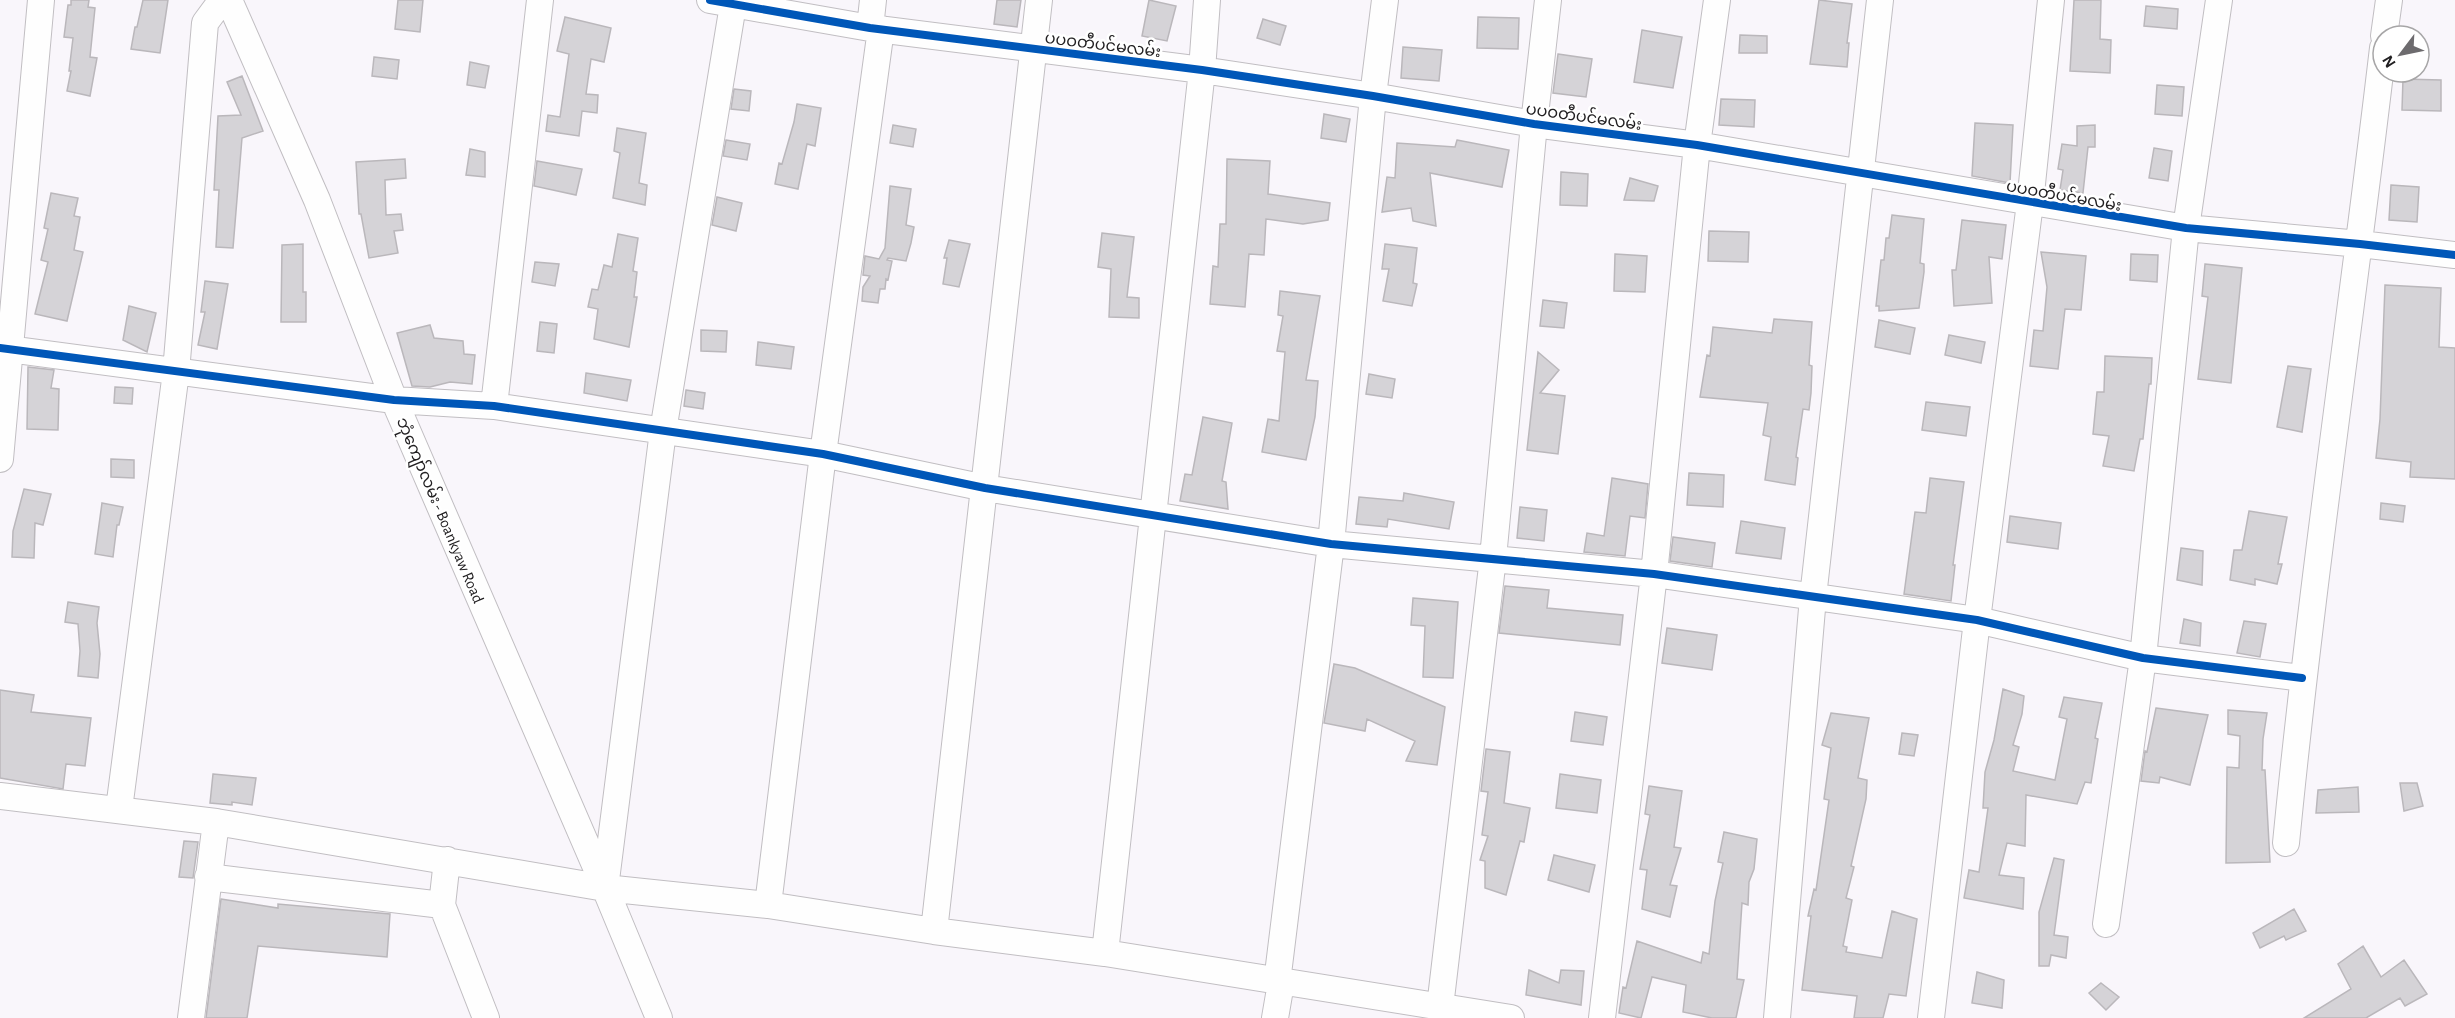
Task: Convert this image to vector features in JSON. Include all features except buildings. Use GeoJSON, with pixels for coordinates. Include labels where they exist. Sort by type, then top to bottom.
{"type":"FeatureCollection","features":[{"type":"Feature","properties":{"kind":"street"},"geometry":{"type":"LineString","coordinates":[[0,459],[5,349],[41,0]]}},
{"type":"Feature","properties":{"kind":"street"},"geometry":{"type":"LineString","coordinates":[[119,809],[176,372],[205,23],[222,0]]}},
{"type":"Feature","properties":{"kind":"street","name":"ဘုံကျော်လမ်း - Boankyaw Road"},"geometry":{"type":"LineString","coordinates":[[229,0],[318,200],[394,400],[659,1018]]}},
{"type":"Feature","properties":{"kind":"street"},"geometry":{"type":"LineString","coordinates":[[494,406],[540,0]]}},
{"type":"Feature","properties":{"kind":"street"},"geometry":{"type":"LineString","coordinates":[[768,905],[875,29],[873,0]]}},
{"type":"Feature","properties":{"kind":"street"},"geometry":{"type":"LineString","coordinates":[[934,931],[1039,0]]}},
{"type":"Feature","properties":{"kind":"street"},"geometry":{"type":"LineString","coordinates":[[1105,953],[1202,70],[1207,0]]}},
{"type":"Feature","properties":{"kind":"street"},"geometry":{"type":"LineString","coordinates":[[1275,1018],[1331,544],[1384,0]]}},
{"type":"Feature","properties":{"kind":"street"},"geometry":{"type":"LineString","coordinates":[[1440,1007],[1493,558],[1548,0]]}},
{"type":"Feature","properties":{"kind":"street"},"geometry":{"type":"LineString","coordinates":[[1602,1018],[1654,574],[1697,145],[1717,0]]}},
{"type":"Feature","properties":{"kind":"street"},"geometry":{"type":"LineString","coordinates":[[1777,1018],[1813,597],[1880,0]]}},
{"type":"Feature","properties":{"kind":"street"},"geometry":{"type":"LineString","coordinates":[[1931,1018],[1977,620],[2030,203],[2051,0]]}},
{"type":"Feature","properties":{"kind":"street"},"geometry":{"type":"LineString","coordinates":[[2106,924],[2143,658],[2186,228],[2219,0]]}},
{"type":"Feature","properties":{"kind":"street"},"geometry":{"type":"LineString","coordinates":[[2386,24],[2389,0]]}},
{"type":"Feature","properties":{"kind":"street"},"geometry":{"type":"LineString","coordinates":[[605,888],[663,430],[721,2]]}},
{"type":"Feature","properties":{"kind":"street","name":"ပပဝတီပင်မလမ်း"},"geometry":{"type":"LineString","coordinates":[[721,2],[875,29],[1202,70],[1534,124],[1697,145],[2186,228],[2455,255]]}},
{"type":"Feature","properties":{"kind":"street"},"geometry":{"type":"LineString","coordinates":[[2286,843],[2302,678],[2360,244],[2379,84]]}},
{"type":"Feature","properties":{"kind":"street"},"geometry":{"type":"LineString","coordinates":[[5,349],[394,400],[494,406],[663,430],[823,454],[985,488],[1331,544],[1654,574],[1977,620],[2143,658],[2302,678]]}},
{"type":"Feature","properties":{"kind":"street"},"geometry":{"type":"LineString","coordinates":[[0,796],[216,822],[605,888],[768,905],[934,931],[1105,953],[1279,983],[1406,1010],[1440,1007],[1510,1018]]}},
{"type":"Feature","properties":{"kind":"street"},"geometry":{"type":"LineString","coordinates":[[191,1018],[216,822]]}},
{"type":"Feature","properties":{"kind":"street"},"geometry":{"type":"LineString","coordinates":[[447,860],[442,905],[486,1018]]}},
{"type":"Feature","properties":{"kind":"street"},"geometry":{"type":"LineString","coordinates":[[208,877],[442,905]]}},
{"type":"Feature","properties":{"kind":"cycle path"},"geometry":{"type":"LineString","coordinates":[[710,0],[870,28],[1202,70],[1534,124],[1697,145],[2186,228],[2455,255]]}},
{"type":"Feature","properties":{"kind":"cycle path"},"geometry":{"type":"LineString","coordinates":[[0,348],[394,400],[494,406],[823,454],[985,488],[1331,544],[1654,574],[1977,620],[2143,658],[2302,678]]}}]}
